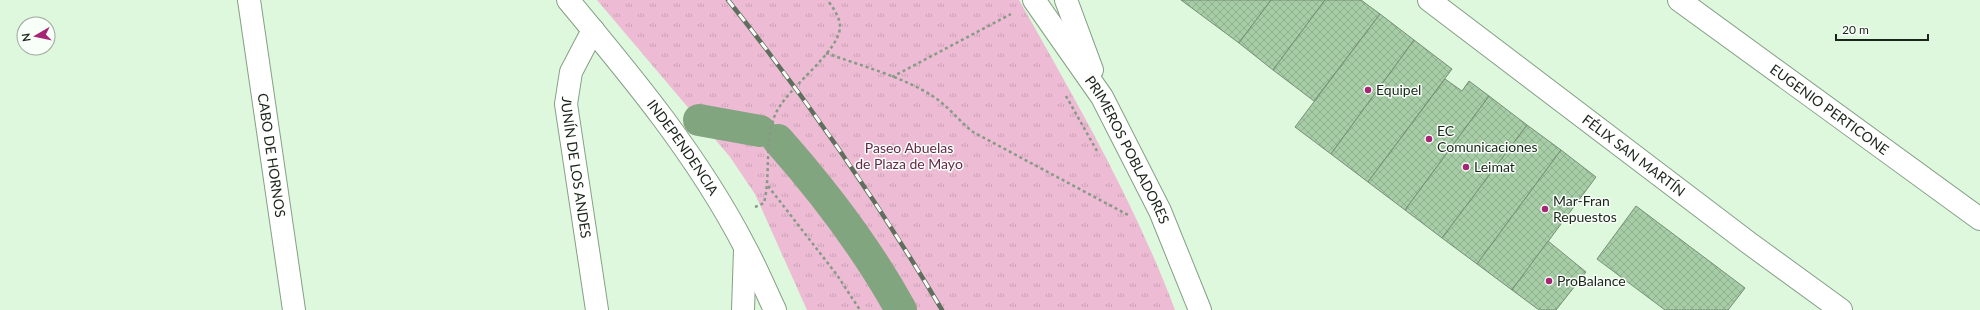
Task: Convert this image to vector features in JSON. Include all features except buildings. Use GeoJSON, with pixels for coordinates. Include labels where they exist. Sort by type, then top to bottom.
{"type":"FeatureCollection","features":[{"type":"Feature","properties":{"kind":"main road","name":"CABO DE HORNOS"},"geometry":{"type":"LineString","coordinates":[[249,0],[294,310]]}},
{"type":"Feature","properties":{"kind":"main road","name":"INDEPENDENCIA"},"geometry":{"type":"LineString","coordinates":[[568,0],[663,117],[696,165],[745,246],[775,310]]}},
{"type":"Feature","properties":{"kind":"main road"},"geometry":{"type":"LineString","coordinates":[[1066,0],[1102,97]]}},
{"type":"Feature","properties":{"kind":"main road","name":"FÉLIX SAN MARTÍN"},"geometry":{"type":"LineString","coordinates":[[1429,0],[1749,243],[1840,310]]}},
{"type":"Feature","properties":{"kind":"main road","name":"EUGENIO PERTICONE"},"geometry":{"type":"LineString","coordinates":[[1679,0],[1980,219]]}},
{"type":"Feature","properties":{"kind":"main road","name":"PRIMEROS POBLADORES"},"geometry":{"type":"LineString","coordinates":[[1026,5],[1102,97],[1160,211],[1200,310]]}},
{"type":"Feature","properties":{"kind":"main road","name":"JUNÍN DE LOS ANDES"},"geometry":{"type":"LineString","coordinates":[[593,30],[571,72],[566,104],[597,310]]}},
{"type":"Feature","properties":{"kind":"main road"},"geometry":{"type":"LineString","coordinates":[[743,310],[745,246]]}},
{"type":"Feature","properties":{"kind":"path"},"geometry":{"type":"LineString","coordinates":[[827,0],[838,17],[840,27],[837,39],[780,105],[775,116],[769,148],[768,186],[837,275],[860,310]]}},
{"type":"Feature","properties":{"kind":"path"},"geometry":{"type":"LineString","coordinates":[[892,78],[1026,5]]}},
{"type":"Feature","properties":{"kind":"path"},"geometry":{"type":"LineString","coordinates":[[826,53],[920,88],[935,98],[973,132],[1130,216]]}},
{"type":"Feature","properties":{"kind":"path"},"geometry":{"type":"LineString","coordinates":[[1064,94],[1100,156]]}},
{"type":"Feature","properties":{"kind":"path"},"geometry":{"type":"LineString","coordinates":[[1127,209],[1133,222]]}},
{"type":"Feature","properties":{"kind":"green space","name":"Paseo Abuelas de Plaza de Mayo"},"geometry":{"type":"Polygon","coordinates":[[[597,0],[1019,0],[1083,114],[1123,191],[1159,270],[1175,310],[807,310],[755,194],[730,157],[597,0]]]}},
{"type":"Feature","properties":{"kind":"waterway"},"geometry":{"type":"LineString","coordinates":[[699,120],[760,131]]}},
{"type":"Feature","properties":{"kind":"waterway"},"geometry":{"type":"LineString","coordinates":[[778,140],[829,201],[860,243],[901,310]]}},
{"type":"Feature","properties":{"kind":"railway"},"geometry":{"type":"LineString","coordinates":[[728,0],[813,113],[867,190],[942,310]]}},
{"type":"Feature","properties":{"kind":"place","name":"Equipel"},"geometry":{"type":"Point","coordinates":[1368,90]}},
{"type":"Feature","properties":{"kind":"place","name":"EC Comunicaciones"},"geometry":{"type":"Point","coordinates":[1429,139]}},
{"type":"Feature","properties":{"kind":"place","name":"Leimat"},"geometry":{"type":"Point","coordinates":[1466,167]}},
{"type":"Feature","properties":{"kind":"place","name":"Mar-Fran Repuestos"},"geometry":{"type":"Point","coordinates":[1545,209]}},
{"type":"Feature","properties":{"kind":"place","name":"ProBalance"},"geometry":{"type":"Point","coordinates":[1549,281]}}]}
